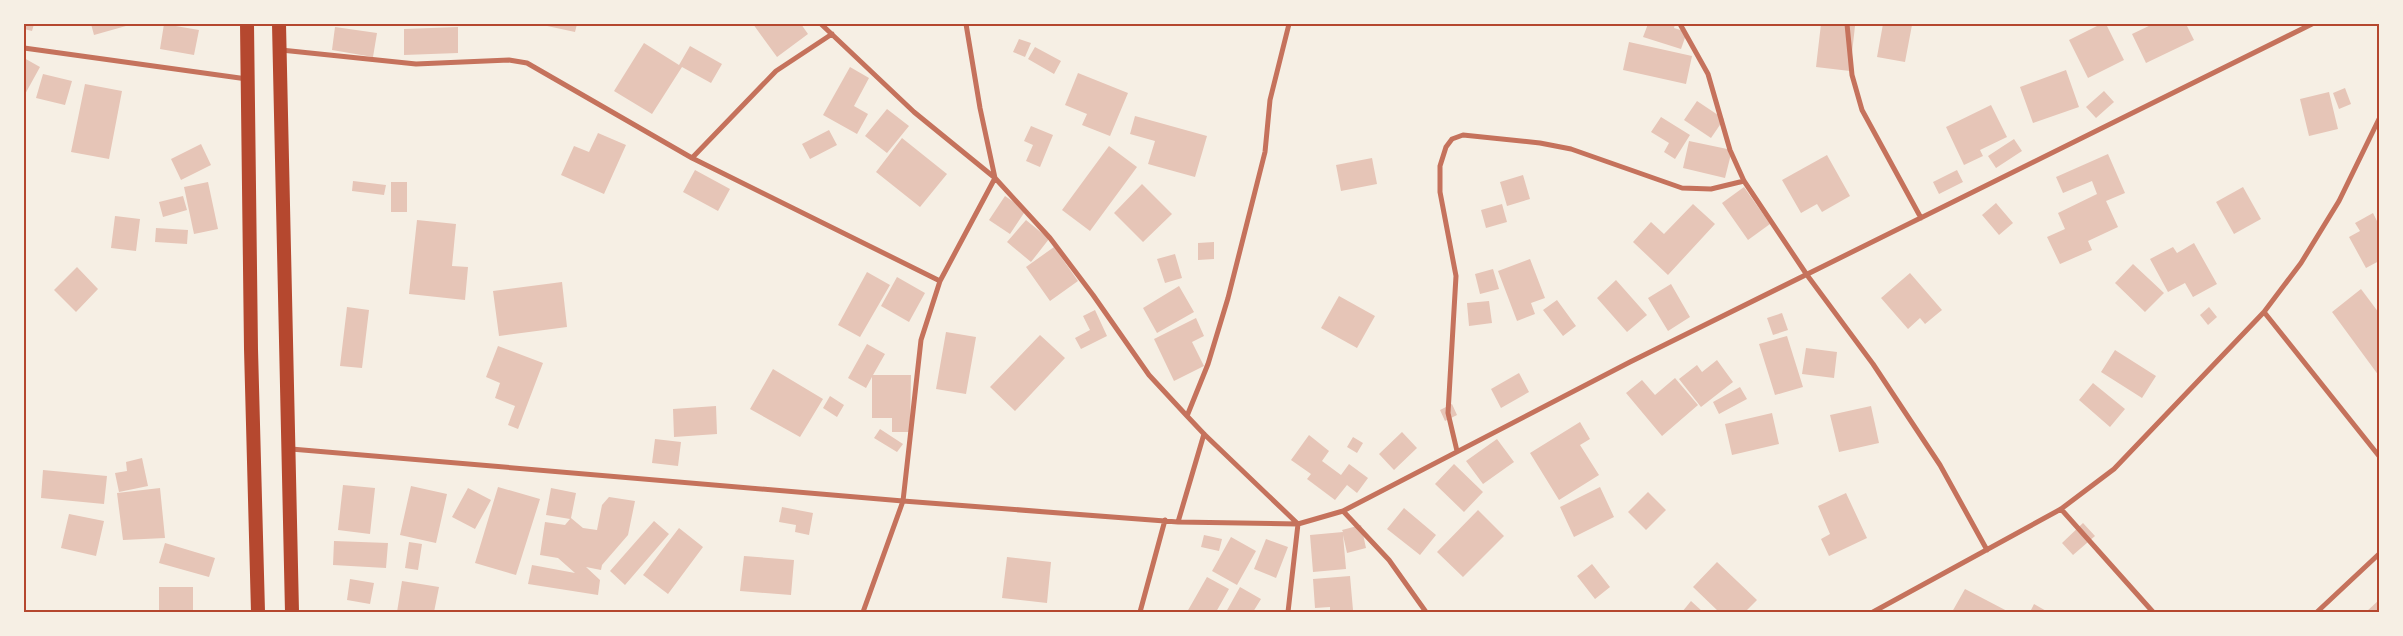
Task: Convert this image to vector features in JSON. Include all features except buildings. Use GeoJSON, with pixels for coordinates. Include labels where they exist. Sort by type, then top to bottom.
{"type":"FeatureCollection","features":[{"type":"Feature","properties":{"kind":"highway"},"geometry":{"type":"LineString","coordinates":[[246,24],[251,349],[258,612]]}},
{"type":"Feature","properties":{"kind":"highway"},"geometry":{"type":"LineString","coordinates":[[279,24],[292,612]]}},
{"type":"Feature","properties":{"kind":"street"},"geometry":{"type":"LineString","coordinates":[[821,24],[914,112],[995,178],[1050,238],[1093,294],[1149,375],[1204,434],[1298,524]]}},
{"type":"Feature","properties":{"kind":"street"},"geometry":{"type":"LineString","coordinates":[[863,612],[903,501],[921,340],[940,282],[995,178],[980,108],[966,24]]}},
{"type":"Feature","properties":{"kind":"street"},"geometry":{"type":"LineString","coordinates":[[1187,416],[1208,364],[1228,298],[1265,152],[1270,100],[1289,24]]}},
{"type":"Feature","properties":{"kind":"street"},"geometry":{"type":"LineString","coordinates":[[1680,24],[1708,74],[1730,150],[1744,180],[1806,275],[1873,364],[1935,457],[1987,550]]}},
{"type":"Feature","properties":{"kind":"street"},"geometry":{"type":"LineString","coordinates":[[1847,24],[1852,75],[1862,110],[1922,218]]}},
{"type":"Feature","properties":{"kind":"street"},"geometry":{"type":"LineString","coordinates":[[289,449],[903,501],[1178,522],[1298,524],[1343,510],[1630,362],[1922,218],[2139,108],[2312,24]]}},
{"type":"Feature","properties":{"kind":"street"},"geometry":{"type":"LineString","coordinates":[[692,158],[776,71],[832,34]]}},
{"type":"Feature","properties":{"kind":"street"},"geometry":{"type":"LineString","coordinates":[[24,48],[248,79]]}},
{"type":"Feature","properties":{"kind":"street"},"geometry":{"type":"LineString","coordinates":[[279,50],[416,64],[509,60],[527,63],[692,158],[940,282]]}},
{"type":"Feature","properties":{"kind":"street"},"geometry":{"type":"LineString","coordinates":[[1873,612],[2061,509],[2114,469],[2264,312],[2301,263],[2339,201],[2379,119]]}},
{"type":"Feature","properties":{"kind":"street"},"geometry":{"type":"LineString","coordinates":[[1457,451],[1448,413],[1456,276],[1440,192],[1440,166],[1446,147],[1452,139],[1464,135],[1540,143],[1571,149],[1682,188],[1711,189],[1744,180]]}},
{"type":"Feature","properties":{"kind":"street"},"geometry":{"type":"LineString","coordinates":[[2264,312],[2379,456]]}},
{"type":"Feature","properties":{"kind":"street"},"geometry":{"type":"LineString","coordinates":[[1178,522],[1204,434]]}},
{"type":"Feature","properties":{"kind":"street"},"geometry":{"type":"LineString","coordinates":[[2061,509],[2153,612]]}},
{"type":"Feature","properties":{"kind":"street"},"geometry":{"type":"LineString","coordinates":[[1343,510],[1389,560],[1426,612]]}},
{"type":"Feature","properties":{"kind":"street"},"geometry":{"type":"LineString","coordinates":[[1140,612],[1165,520]]}},
{"type":"Feature","properties":{"kind":"street"},"geometry":{"type":"LineString","coordinates":[[1288,612],[1298,524]]}},
{"type":"Feature","properties":{"kind":"street"},"geometry":{"type":"LineString","coordinates":[[2317,612],[2379,554]]}}]}
